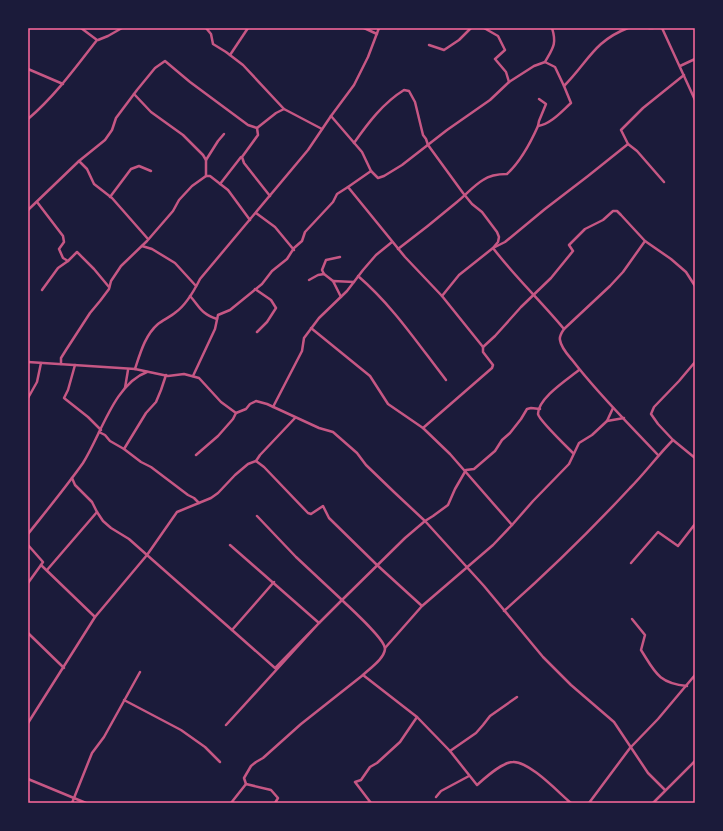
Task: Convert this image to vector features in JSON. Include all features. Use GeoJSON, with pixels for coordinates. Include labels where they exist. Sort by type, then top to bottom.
{"type":"FeatureCollection","features":[{"type":"Feature","properties":{"kind":"street"},"geometry":{"type":"LineString","coordinates":[[82,28],[97,40]]}},
{"type":"Feature","properties":{"kind":"street"},"geometry":{"type":"LineString","coordinates":[[28,119],[49,99],[97,40],[122,28]]}},
{"type":"Feature","properties":{"kind":"street"},"geometry":{"type":"LineString","coordinates":[[206,28],[210,34],[212,44],[230,54],[243,65],[284,109],[322,129]]}},
{"type":"Feature","properties":{"kind":"street"},"geometry":{"type":"LineString","coordinates":[[230,54],[248,28]]}},
{"type":"Feature","properties":{"kind":"street"},"geometry":{"type":"LineString","coordinates":[[364,28],[377,34]]}},
{"type":"Feature","properties":{"kind":"street"},"geometry":{"type":"LineString","coordinates":[[135,369],[140,353],[152,331],[157,325],[182,307],[200,279],[308,150],[354,85],[368,57],[379,28]]}},
{"type":"Feature","properties":{"kind":"street"},"geometry":{"type":"LineString","coordinates":[[429,45],[444,50],[459,40],[472,28]]}},
{"type":"Feature","properties":{"kind":"street"},"geometry":{"type":"LineString","coordinates":[[484,28],[498,36],[505,50],[496,59],[506,72],[509,82]]}},
{"type":"Feature","properties":{"kind":"street"},"geometry":{"type":"LineString","coordinates":[[331,116],[362,152],[371,171],[378,178],[384,176],[402,165],[490,100],[509,82],[534,66],[545,62],[553,49],[555,38],[552,28]]}},
{"type":"Feature","properties":{"kind":"street"},"geometry":{"type":"LineString","coordinates":[[564,86],[575,75],[585,60],[599,45],[616,33],[628,28]]}},
{"type":"Feature","properties":{"kind":"street"},"geometry":{"type":"LineString","coordinates":[[662,28],[695,100]]}},
{"type":"Feature","properties":{"kind":"street"},"geometry":{"type":"LineString","coordinates":[[680,66],[695,59]]}},
{"type":"Feature","properties":{"kind":"street"},"geometry":{"type":"LineString","coordinates":[[28,210],[79,161],[105,140],[112,130],[116,118],[134,94],[155,68],[165,61],[190,82],[248,125],[257,128]]}},
{"type":"Feature","properties":{"kind":"street"},"geometry":{"type":"LineString","coordinates":[[538,126],[550,121],[571,103],[555,67],[545,62]]}},
{"type":"Feature","properties":{"kind":"street"},"geometry":{"type":"LineString","coordinates":[[28,69],[62,84]]}},
{"type":"Feature","properties":{"kind":"street"},"geometry":{"type":"LineString","coordinates":[[664,182],[638,151],[628,144],[621,130],[643,108],[684,75]]}},
{"type":"Feature","properties":{"kind":"street"},"geometry":{"type":"LineString","coordinates":[[354,143],[379,110],[393,97],[404,90],[410,91],[415,102],[423,135],[428,145],[465,196],[482,212],[497,232],[499,237],[498,242],[459,275],[442,296]]}},
{"type":"Feature","properties":{"kind":"street"},"geometry":{"type":"LineString","coordinates":[[134,94],[151,112],[183,135],[203,155],[206,160],[206,176]]}},
{"type":"Feature","properties":{"kind":"street"},"geometry":{"type":"LineString","coordinates":[[398,249],[465,196],[483,179],[493,175],[507,174],[517,165],[532,141],[546,104],[539,99]]}},
{"type":"Feature","properties":{"kind":"street"},"geometry":{"type":"LineString","coordinates":[[257,128],[276,113],[284,109]]}},
{"type":"Feature","properties":{"kind":"street"},"geometry":{"type":"LineString","coordinates":[[220,184],[258,135],[257,128]]}},
{"type":"Feature","properties":{"kind":"street"},"geometry":{"type":"LineString","coordinates":[[206,160],[224,134]]}},
{"type":"Feature","properties":{"kind":"street"},"geometry":{"type":"LineString","coordinates":[[492,248],[505,242],[544,209],[628,144]]}},
{"type":"Feature","properties":{"kind":"street"},"geometry":{"type":"LineString","coordinates":[[242,156],[244,163],[270,196]]}},
{"type":"Feature","properties":{"kind":"street"},"geometry":{"type":"LineString","coordinates":[[79,161],[87,169],[94,184],[120,207],[148,239]]}},
{"type":"Feature","properties":{"kind":"street"},"geometry":{"type":"LineString","coordinates":[[110,197],[131,169],[140,166],[151,171]]}},
{"type":"Feature","properties":{"kind":"street"},"geometry":{"type":"LineString","coordinates":[[193,376],[209,344],[215,329],[218,315],[230,310],[262,284],[272,271],[287,259],[302,241],[305,232],[333,202],[337,194],[371,171]]}},
{"type":"Feature","properties":{"kind":"street"},"geometry":{"type":"LineString","coordinates":[[61,364],[66,350],[90,313],[100,301],[121,266],[142,246],[173,211],[179,200],[192,186],[206,176],[210,176],[228,190],[250,220]]}},
{"type":"Feature","properties":{"kind":"street"},"geometry":{"type":"LineString","coordinates":[[348,187],[398,249],[442,296],[483,347],[483,352],[493,365],[492,368],[423,428]]}},
{"type":"Feature","properties":{"kind":"street"},"geometry":{"type":"LineString","coordinates":[[38,202],[63,236],[64,242],[59,249],[64,258],[68,261]]}},
{"type":"Feature","properties":{"kind":"street"},"geometry":{"type":"LineString","coordinates":[[483,347],[551,278],[574,251],[569,245],[585,229],[603,220],[613,211],[617,211],[645,241],[686,272],[695,286]]}},
{"type":"Feature","properties":{"kind":"street"},"geometry":{"type":"LineString","coordinates":[[256,213],[275,228],[294,250]]}},
{"type":"Feature","properties":{"kind":"street"},"geometry":{"type":"LineString","coordinates":[[645,241],[623,272],[564,329],[560,337],[562,346],[580,370],[613,408],[658,455]]}},
{"type":"Feature","properties":{"kind":"street"},"geometry":{"type":"LineString","coordinates":[[273,407],[302,351],[304,338],[319,318],[348,291],[358,276],[376,255],[392,242]]}},
{"type":"Feature","properties":{"kind":"street"},"geometry":{"type":"LineString","coordinates":[[142,246],[152,249],[175,263],[196,286]]}},
{"type":"Feature","properties":{"kind":"street"},"geometry":{"type":"LineString","coordinates":[[492,248],[533,296],[551,313],[564,329]]}},
{"type":"Feature","properties":{"kind":"street"},"geometry":{"type":"LineString","coordinates":[[42,290],[58,268],[77,252],[109,287]]}},
{"type":"Feature","properties":{"kind":"street"},"geometry":{"type":"LineString","coordinates":[[340,257],[326,260],[322,270],[324,274],[333,281],[341,298]]}},
{"type":"Feature","properties":{"kind":"street"},"geometry":{"type":"LineString","coordinates":[[309,280],[318,275],[324,274]]}},
{"type":"Feature","properties":{"kind":"street"},"geometry":{"type":"LineString","coordinates":[[358,276],[374,290],[388,306],[446,380]]}},
{"type":"Feature","properties":{"kind":"street"},"geometry":{"type":"LineString","coordinates":[[333,281],[354,282]]}},
{"type":"Feature","properties":{"kind":"street"},"geometry":{"type":"LineString","coordinates":[[255,289],[271,300],[276,308],[267,322],[257,332]]}},
{"type":"Feature","properties":{"kind":"street"},"geometry":{"type":"LineString","coordinates":[[190,296],[196,303],[197,307],[208,316],[217,319]]}},
{"type":"Feature","properties":{"kind":"street"},"geometry":{"type":"LineString","coordinates":[[312,328],[370,376],[388,404],[423,428],[450,454],[466,470],[512,525]]}},
{"type":"Feature","properties":{"kind":"street"},"geometry":{"type":"LineString","coordinates":[[28,362],[128,370],[135,369],[166,375],[184,374],[193,376],[199,378],[221,402],[236,413]]}},
{"type":"Feature","properties":{"kind":"street"},"geometry":{"type":"LineString","coordinates":[[695,362],[680,381],[651,411],[651,414],[658,424],[673,440],[695,458]]}},
{"type":"Feature","properties":{"kind":"street"},"geometry":{"type":"LineString","coordinates":[[28,398],[37,382],[41,363]]}},
{"type":"Feature","properties":{"kind":"street"},"geometry":{"type":"LineString","coordinates":[[75,365],[68,390],[64,398],[88,417],[110,441],[151,467],[194,498],[199,504]]}},
{"type":"Feature","properties":{"kind":"street"},"geometry":{"type":"LineString","coordinates":[[125,388],[128,370]]}},
{"type":"Feature","properties":{"kind":"street"},"geometry":{"type":"LineString","coordinates":[[573,453],[540,418],[538,413],[542,401],[580,370]]}},
{"type":"Feature","properties":{"kind":"street"},"geometry":{"type":"LineString","coordinates":[[28,534],[72,478],[88,454],[113,405],[125,388],[139,375],[148,372]]}},
{"type":"Feature","properties":{"kind":"street"},"geometry":{"type":"LineString","coordinates":[[124,449],[146,413],[156,402],[166,375]]}},
{"type":"Feature","properties":{"kind":"street"},"geometry":{"type":"LineString","coordinates":[[196,455],[218,436],[233,419],[236,413],[246,409],[250,404],[256,401],[319,428],[333,432],[357,453],[366,465],[425,521],[543,657],[614,722],[630,748],[648,772],[665,790]]}},
{"type":"Feature","properties":{"kind":"street"},"geometry":{"type":"LineString","coordinates":[[246,784],[244,778],[251,766],[268,754],[301,724],[363,675],[380,658],[385,648],[422,606],[493,545],[567,466],[579,443],[592,435],[607,422],[613,408]]}},
{"type":"Feature","properties":{"kind":"street"},"geometry":{"type":"LineString","coordinates":[[466,470],[474,469],[495,451],[502,440],[510,433],[521,419],[527,409],[540,409]]}},
{"type":"Feature","properties":{"kind":"street"},"geometry":{"type":"LineString","coordinates":[[28,723],[95,617],[147,555],[177,512],[199,504],[218,493],[248,464],[256,461],[295,418]]}},
{"type":"Feature","properties":{"kind":"street"},"geometry":{"type":"LineString","coordinates":[[607,422],[624,418]]}},
{"type":"Feature","properties":{"kind":"street"},"geometry":{"type":"LineString","coordinates":[[504,611],[570,550],[631,487],[673,440]]}},
{"type":"Feature","properties":{"kind":"street"},"geometry":{"type":"LineString","coordinates":[[256,461],[264,467],[308,513],[311,514],[323,506],[329,518],[422,606]]}},
{"type":"Feature","properties":{"kind":"street"},"geometry":{"type":"LineString","coordinates":[[72,478],[75,485],[92,502],[103,521],[111,528],[129,539],[275,668],[405,538],[425,521],[448,505],[466,470]]}},
{"type":"Feature","properties":{"kind":"street"},"geometry":{"type":"LineString","coordinates":[[47,570],[97,512]]}},
{"type":"Feature","properties":{"kind":"street"},"geometry":{"type":"LineString","coordinates":[[257,516],[296,557],[383,641],[385,648]]}},
{"type":"Feature","properties":{"kind":"street"},"geometry":{"type":"LineString","coordinates":[[631,563],[658,532],[678,546],[695,524]]}},
{"type":"Feature","properties":{"kind":"street"},"geometry":{"type":"LineString","coordinates":[[28,545],[43,562],[28,583]]}},
{"type":"Feature","properties":{"kind":"street"},"geometry":{"type":"LineString","coordinates":[[230,545],[319,623]]}},
{"type":"Feature","properties":{"kind":"street"},"geometry":{"type":"LineString","coordinates":[[41,565],[95,617]]}},
{"type":"Feature","properties":{"kind":"street"},"geometry":{"type":"LineString","coordinates":[[232,630],[274,582]]}},
{"type":"Feature","properties":{"kind":"street"},"geometry":{"type":"LineString","coordinates":[[632,619],[645,635],[641,650],[660,678],[675,685],[688,686]]}},
{"type":"Feature","properties":{"kind":"street"},"geometry":{"type":"LineString","coordinates":[[226,724],[319,623]]}},
{"type":"Feature","properties":{"kind":"street"},"geometry":{"type":"LineString","coordinates":[[28,633],[64,668]]}},
{"type":"Feature","properties":{"kind":"street"},"geometry":{"type":"LineString","coordinates":[[72,803],[92,753],[104,737],[140,672]]}},
{"type":"Feature","properties":{"kind":"street"},"geometry":{"type":"LineString","coordinates":[[363,675],[417,717],[450,751],[477,785],[502,766],[513,762],[521,764],[545,780],[572,803]]}},
{"type":"Feature","properties":{"kind":"street"},"geometry":{"type":"LineString","coordinates":[[589,803],[630,748],[688,686],[695,675]]}},
{"type":"Feature","properties":{"kind":"street"},"geometry":{"type":"LineString","coordinates":[[450,751],[476,732],[490,716],[518,697]]}},
{"type":"Feature","properties":{"kind":"street"},"geometry":{"type":"LineString","coordinates":[[124,700],[181,730],[205,747],[220,762]]}},
{"type":"Feature","properties":{"kind":"street"},"geometry":{"type":"LineString","coordinates":[[371,803],[355,782],[361,780],[370,767],[377,763],[400,742],[417,717]]}},
{"type":"Feature","properties":{"kind":"street"},"geometry":{"type":"LineString","coordinates":[[653,803],[695,761]]}},
{"type":"Feature","properties":{"kind":"street"},"geometry":{"type":"LineString","coordinates":[[436,797],[441,791],[469,776]]}},
{"type":"Feature","properties":{"kind":"street"},"geometry":{"type":"LineString","coordinates":[[28,779],[86,803]]}},
{"type":"Feature","properties":{"kind":"street"},"geometry":{"type":"LineString","coordinates":[[231,803],[246,784]]}},
{"type":"Feature","properties":{"kind":"street"},"geometry":{"type":"LineString","coordinates":[[246,784],[271,790],[278,798],[275,803]]}}]}
